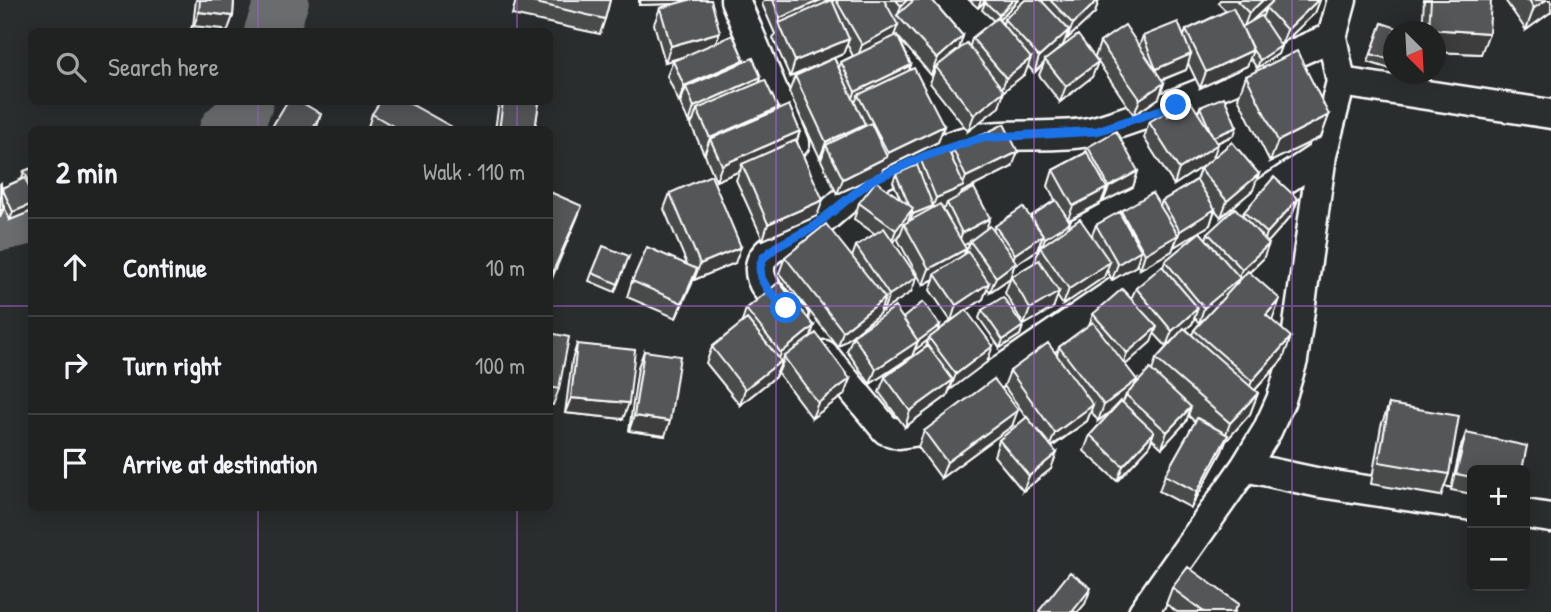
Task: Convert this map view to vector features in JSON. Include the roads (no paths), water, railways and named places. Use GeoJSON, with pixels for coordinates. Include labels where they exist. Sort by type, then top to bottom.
{"type":"FeatureCollection","features":[{"type":"Feature","properties":{"kind":"street"},"geometry":{"type":"LineString","coordinates":[[735,0],[815,191],[812,228],[776,247],[763,258],[761,278],[768,290],[786,308],[886,430],[899,434],[913,432],[930,424],[977,387],[1143,273],[1322,155]]}},
{"type":"Feature","properties":{"kind":"street"},"geometry":{"type":"LineString","coordinates":[[1143,612],[1245,467],[1267,431],[1281,400],[1293,360],[1322,155],[1341,82],[1332,37],[1342,0]]}},
{"type":"Feature","properties":{"kind":"street"},"geometry":{"type":"LineString","coordinates":[[815,191],[870,181],[925,156],[979,138],[1097,131],[1176,105],[1332,37]]}},
{"type":"Feature","properties":{"kind":"street"},"geometry":{"type":"LineString","coordinates":[[1341,82],[1551,114]]}},
{"type":"Feature","properties":{"kind":"street"},"geometry":{"type":"LineString","coordinates":[[1245,467],[1320,483],[1467,505]]}},
{"type":"Feature","properties":{"kind":"street"},"geometry":{"type":"LineString","coordinates":[[1530,515],[1551,518]]}},
{"type":"Feature","properties":{"kind":"waterway"},"geometry":{"type":"LineString","coordinates":[[272,28],[282,0]]}},
{"type":"Feature","properties":{"kind":"waterway"},"geometry":{"type":"LineString","coordinates":[[231,126],[240,118],[245,105]]}},
{"type":"Feature","properties":{"kind":"waterway"},"geometry":{"type":"LineString","coordinates":[[0,224],[28,218]]}}]}
